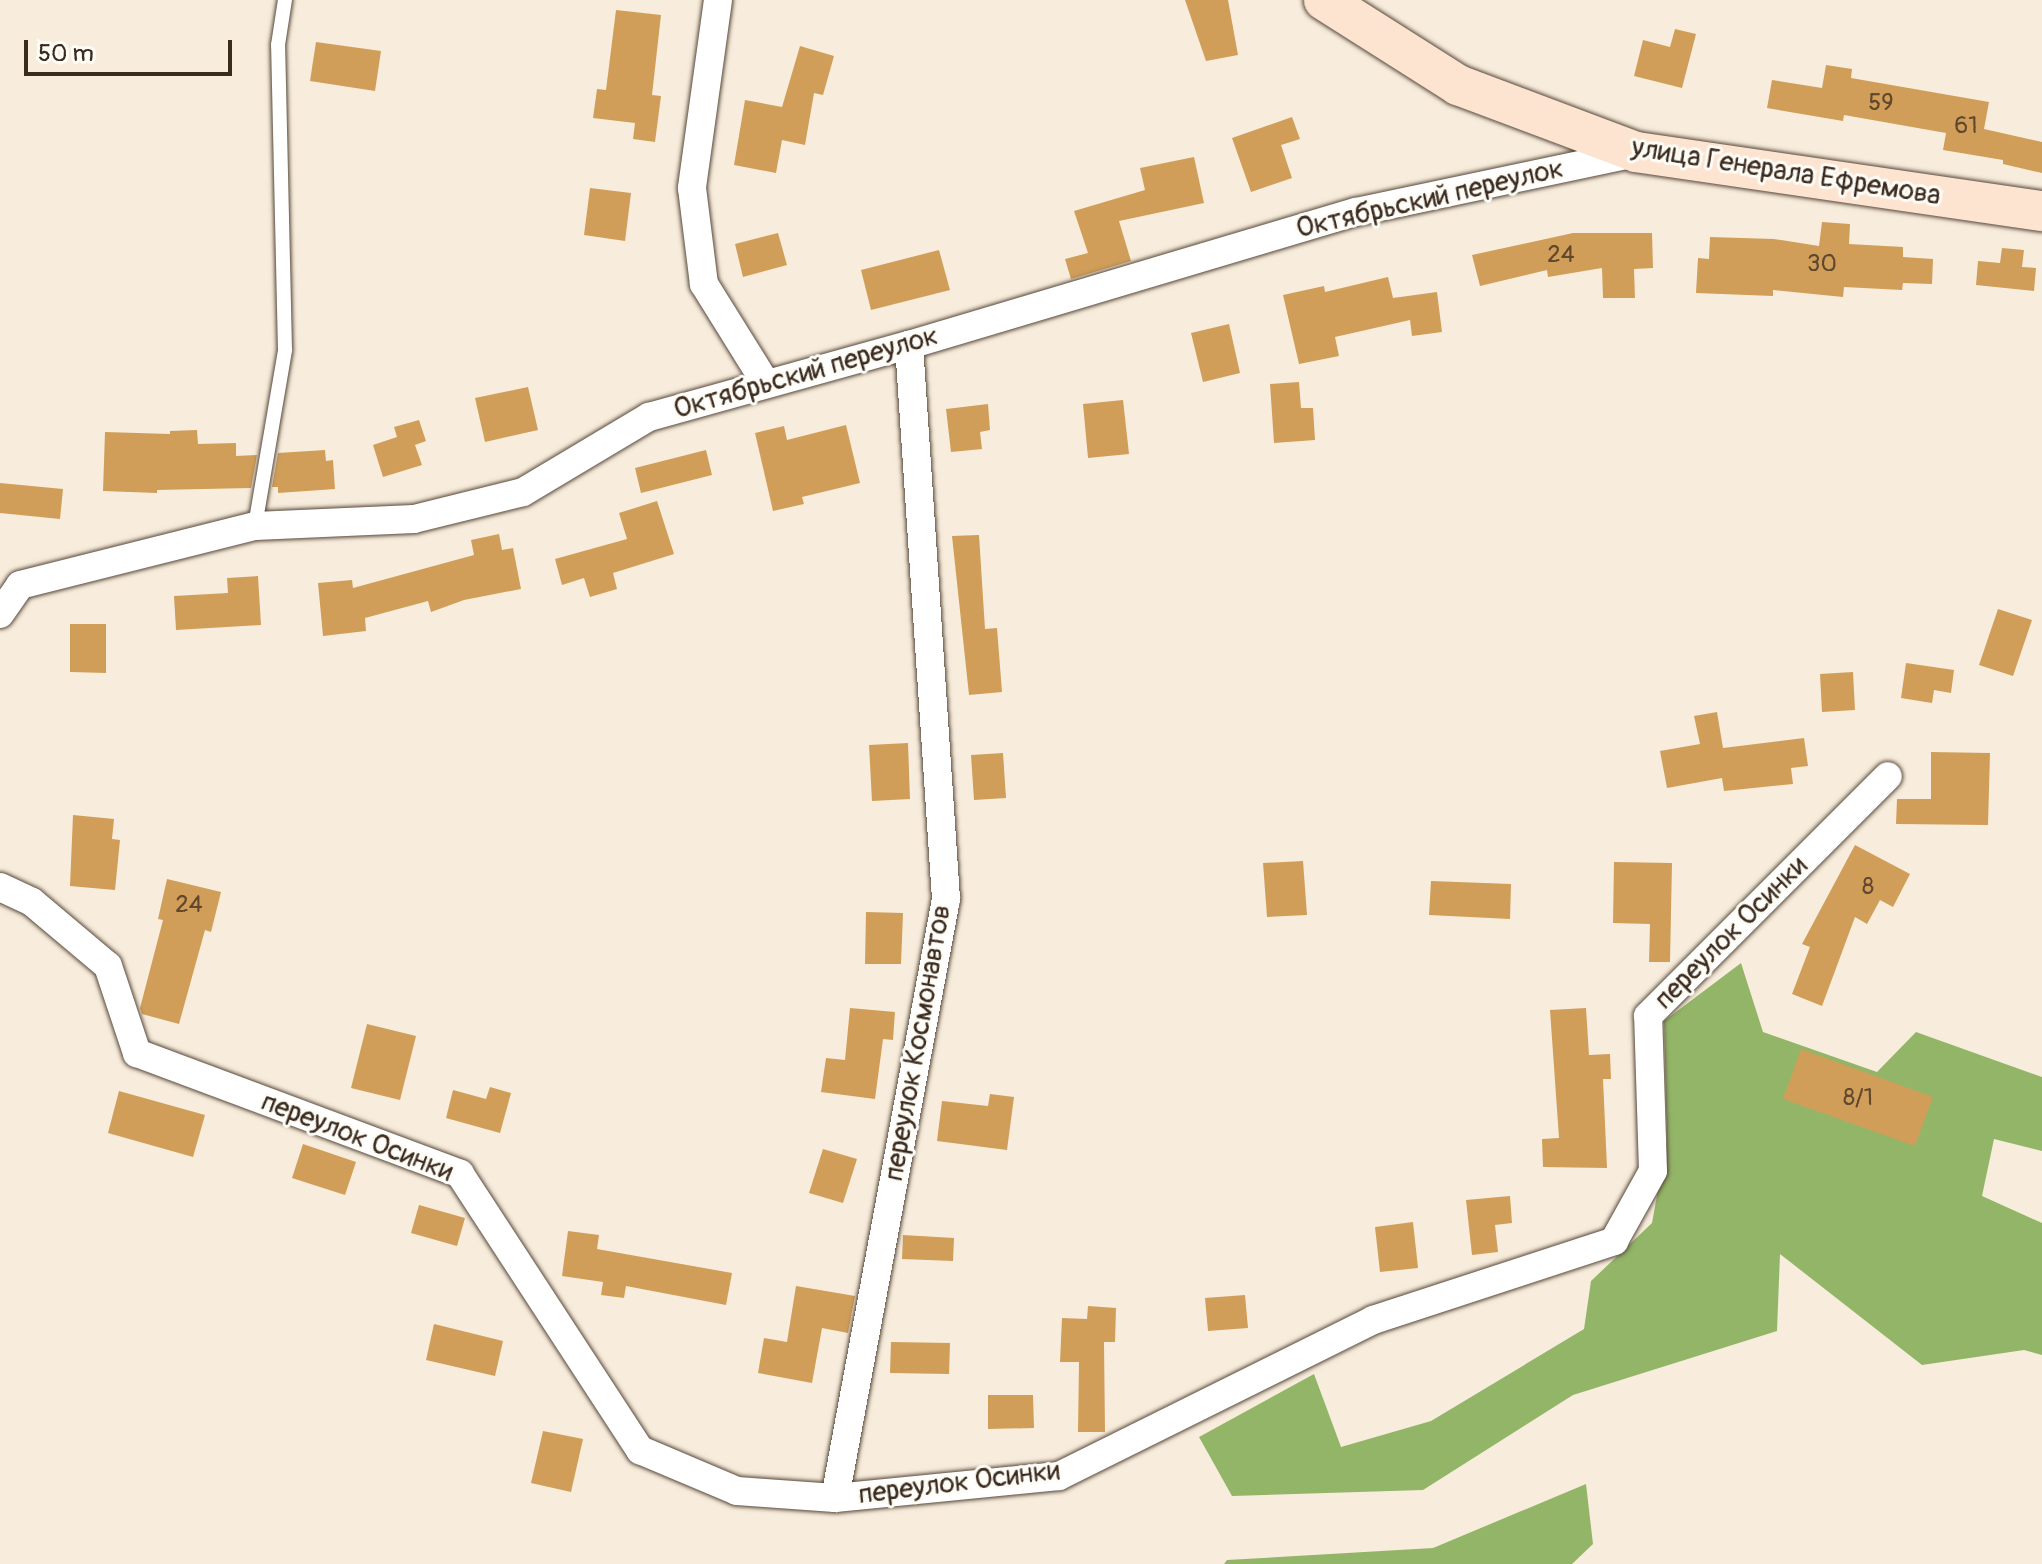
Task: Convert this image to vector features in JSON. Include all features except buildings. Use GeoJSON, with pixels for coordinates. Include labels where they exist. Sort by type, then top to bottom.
{"type":"FeatureCollection","features":[{"type":"Feature","properties":{"kind":"street"},"geometry":{"type":"LineString","coordinates":[[718,0],[692,188],[704,284],[765,382]]}},
{"type":"Feature","properties":{"kind":"street","name":"улица Генерала Ефремова"},"geometry":{"type":"LineString","coordinates":[[1324,0],[1458,85],[1636,152],[2042,211]]}},
{"type":"Feature","properties":{"kind":"street","name":"Октябрьский переулок"},"geometry":{"type":"LineString","coordinates":[[0,614],[20,585],[255,526],[414,519],[523,492],[649,417],[765,382],[909,345],[1356,212],[1636,152]]}},
{"type":"Feature","properties":{"kind":"street","name":"переулок Космонавтов"},"geometry":{"type":"LineString","coordinates":[[835,1498],[946,899],[909,345]]}},
{"type":"Feature","properties":{"kind":"street","name":"переулок Осинки"},"geometry":{"type":"LineString","coordinates":[[0,887],[32,902],[108,966],[137,1053],[460,1174],[640,1450],[737,1491],[835,1498],[1059,1476],[1373,1320],[1614,1241],[1653,1171],[1648,1016],[1888,776]]}},
{"type":"Feature","properties":{"kind":"lane"},"geometry":{"type":"LineString","coordinates":[[255,526],[285,350],[278,45],[285,0]]}},
{"type":"Feature","properties":{"kind":"green space"},"geometry":{"type":"Polygon","coordinates":[[[1741,963],[1763,1032],[1877,1072],[1916,1032],[2042,1077],[2042,1151],[1994,1139],[1982,1196],[2042,1223],[2042,1355],[2024,1350],[1922,1365],[1780,1254],[1777,1331],[1573,1395],[1423,1490],[1232,1496],[1199,1437],[1314,1374],[1341,1447],[1431,1421],[1584,1329],[1591,1281],[1652,1223],[1667,1140],[1664,1021],[1741,963]]]}},
{"type":"Feature","properties":{"kind":"green space"},"geometry":{"type":"Polygon","coordinates":[[[1586,1484],[1593,1544],[1572,1564],[1224,1564],[1227,1560],[1433,1548],[1586,1484]]]}}]}
